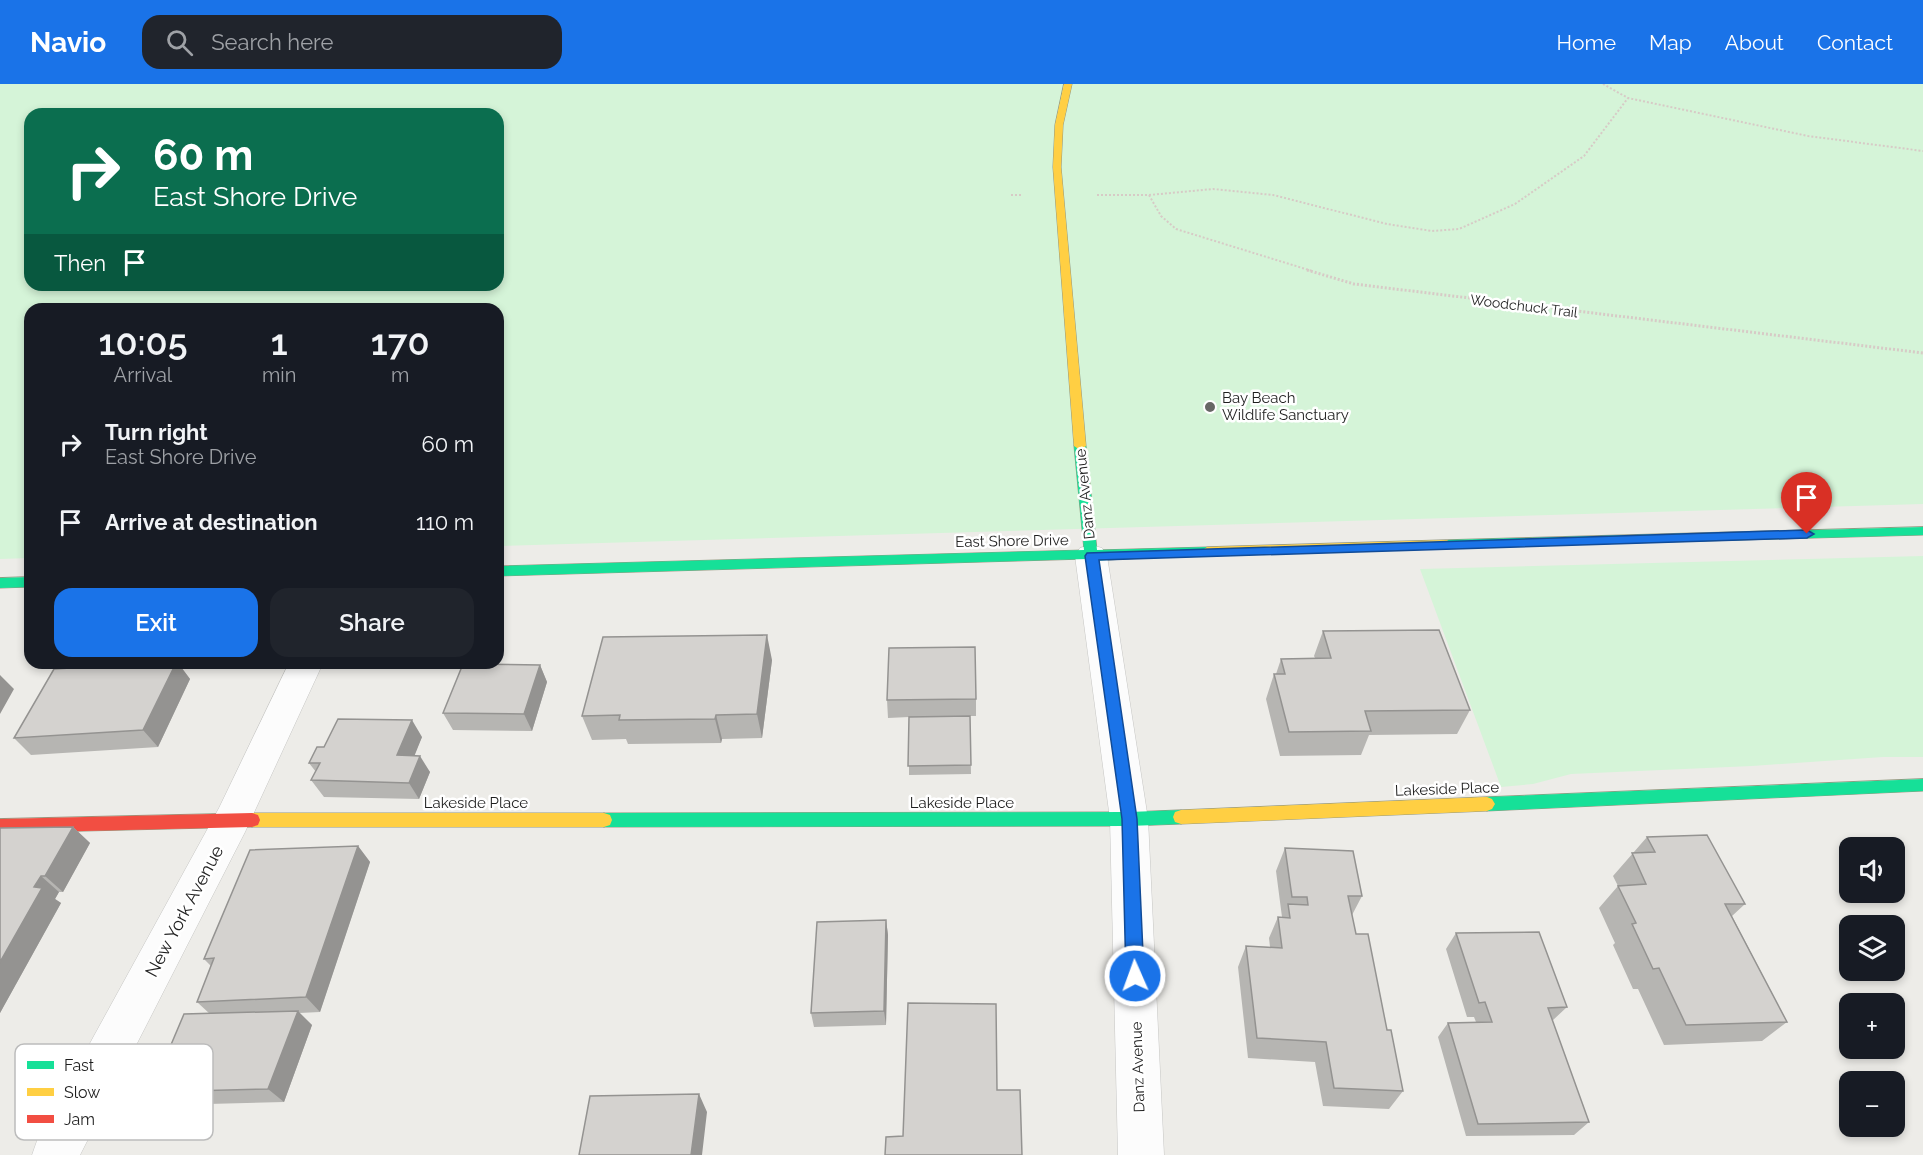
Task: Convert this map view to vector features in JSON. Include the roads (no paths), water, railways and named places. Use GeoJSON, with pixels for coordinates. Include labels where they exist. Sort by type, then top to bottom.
{"type":"FeatureCollection","features":[{"type":"Feature","properties":{"kind":"street","name":"Danz Avenue"},"geometry":{"type":"LineString","coordinates":[[1068,84],[1059,125],[1059,168],[1075,403],[1091,556],[1130,819],[1141,1155]]}},
{"type":"Feature","properties":{"kind":"street","name":"East Shore Drive"},"geometry":{"type":"LineString","coordinates":[[504,571],[1923,531]]}},
{"type":"Feature","properties":{"kind":"street"},"geometry":{"type":"LineString","coordinates":[[0,583],[24,582]]}},
{"type":"Feature","properties":{"kind":"street","name":"New York Avenue"},"geometry":{"type":"LineString","coordinates":[[114,1044],[232,820],[303,669]]}},
{"type":"Feature","properties":{"kind":"street","name":"Lakeside Place"},"geometry":{"type":"LineString","coordinates":[[0,826],[232,820],[1130,819],[1923,785]]}},
{"type":"Feature","properties":{"kind":"street","name":"New York Avenue"},"geometry":{"type":"LineString","coordinates":[[55,1155],[63,1140]]}},
{"type":"Feature","properties":{"kind":"place","name":"Bay Beach Wildlife Sanctuary"},"geometry":{"type":"Point","coordinates":[1210,407]}}]}
